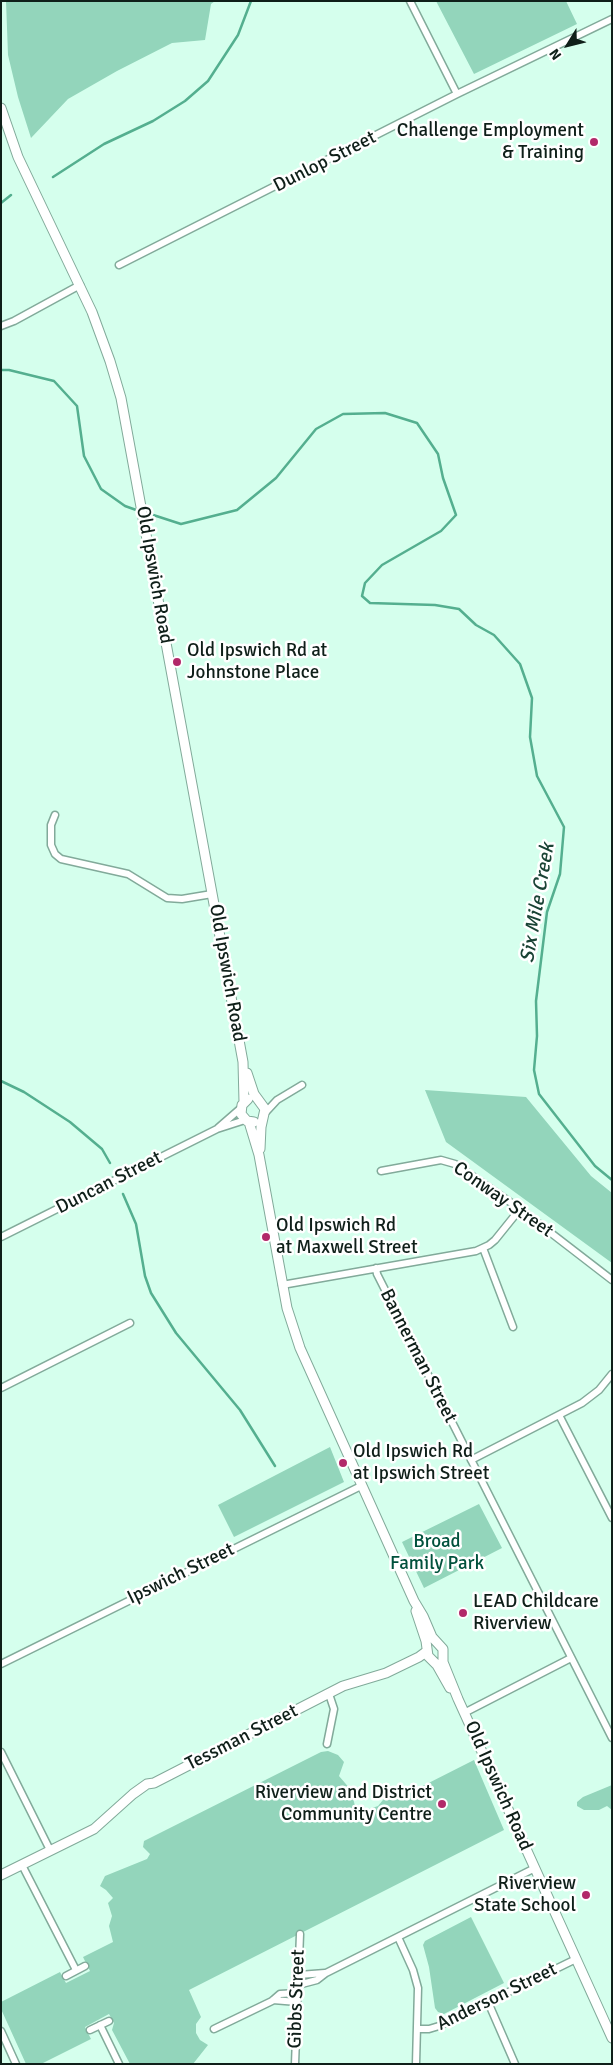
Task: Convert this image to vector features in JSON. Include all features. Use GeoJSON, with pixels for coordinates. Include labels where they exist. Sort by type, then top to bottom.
{"type":"FeatureCollection","features":[{"type":"Feature","properties":{"kind":"main road","name":"Old Ipswich Road"},"geometry":{"type":"LineString","coordinates":[[1,108],[18,157],[80,285],[117,382],[146,530],[243,1062],[253,1090],[261,1102]]}},
{"type":"Feature","properties":{"kind":"main road","name":"Old Ipswich Road"},"geometry":{"type":"LineString","coordinates":[[242,1105],[243,1062]]}},
{"type":"Feature","properties":{"kind":"main road"},"geometry":{"type":"LineString","coordinates":[[259,1154],[264,1115],[261,1102],[254,1098],[242,1105],[241,1114],[247,1121],[259,1154],[282,1285],[298,1342],[414,1601],[432,1637],[443,1649],[443,1655],[439,1659],[433,1660],[428,1656],[414,1601]]}},
{"type":"Feature","properties":{"kind":"main road"},"geometry":{"type":"LineString","coordinates":[[247,1121],[257,1122],[264,1115]]}},
{"type":"Feature","properties":{"kind":"main road"},"geometry":{"type":"LineString","coordinates":[[427,1649],[431,1644],[437,1644]]}},
{"type":"Feature","properties":{"kind":"main road","name":"Tessman Street"},"geometry":{"type":"LineString","coordinates":[[1,1875],[94,1829],[147,1784],[154,1783],[349,1683],[391,1671],[427,1649]]}},
{"type":"Feature","properties":{"kind":"main road","name":"Old Ipswich Road"},"geometry":{"type":"LineString","coordinates":[[443,1655],[443,1662],[464,1713],[612,2038]]}},
{"type":"Feature","properties":{"kind":"main road","name":"Old Ipswich Road"},"geometry":{"type":"LineString","coordinates":[[433,1660],[458,1699]]}},
{"type":"Feature","properties":{"kind":"main road","name":"Tessman Street"},"geometry":{"type":"LineString","coordinates":[[330,1694],[382,1680],[421,1662],[433,1660]]}},
{"type":"Feature","properties":{"kind":"street"},"geometry":{"type":"LineString","coordinates":[[410,1],[457,94]]}},
{"type":"Feature","properties":{"kind":"street","name":"Dunlop Street"},"geometry":{"type":"LineString","coordinates":[[119,265],[457,94],[612,19]]}},
{"type":"Feature","properties":{"kind":"street"},"geometry":{"type":"LineString","coordinates":[[1,326],[14,321],[80,285]]}},
{"type":"Feature","properties":{"kind":"street"},"geometry":{"type":"LineString","coordinates":[[55,815],[51,825],[51,845],[55,854],[61,859],[122,872],[167,898],[182,899],[212,894]]}},
{"type":"Feature","properties":{"kind":"street"},"geometry":{"type":"LineString","coordinates":[[264,1115],[277,1100],[302,1085]]}},
{"type":"Feature","properties":{"kind":"street"},"geometry":{"type":"LineString","coordinates":[[261,1102],[277,1100]]}},
{"type":"Feature","properties":{"kind":"street","name":"Duncan Street"},"geometry":{"type":"LineString","coordinates":[[217,1129],[242,1105]]}},
{"type":"Feature","properties":{"kind":"street","name":"Duncan Street"},"geometry":{"type":"LineString","coordinates":[[1,1237],[217,1129],[247,1121]]}},
{"type":"Feature","properties":{"kind":"street","name":"Conway Street"},"geometry":{"type":"LineString","coordinates":[[381,1171],[434,1161],[447,1161],[520,1209],[612,1280]]}},
{"type":"Feature","properties":{"kind":"street"},"geometry":{"type":"LineString","coordinates":[[282,1285],[483,1248],[495,1240],[520,1209]]}},
{"type":"Feature","properties":{"kind":"street"},"geometry":{"type":"LineString","coordinates":[[483,1248],[513,1328]]}},
{"type":"Feature","properties":{"kind":"street","name":"Bannerman Street"},"geometry":{"type":"LineString","coordinates":[[376,1268],[376,1274],[612,1738]]}},
{"type":"Feature","properties":{"kind":"street"},"geometry":{"type":"LineString","coordinates":[[1,1388],[130,1323]]}},
{"type":"Feature","properties":{"kind":"street"},"geometry":{"type":"LineString","coordinates":[[471,1460],[594,1395],[612,1374]]}},
{"type":"Feature","properties":{"kind":"street"},"geometry":{"type":"LineString","coordinates":[[559,1415],[612,1518]]}},
{"type":"Feature","properties":{"kind":"street","name":"Ipswich Street"},"geometry":{"type":"LineString","coordinates":[[1,1664],[361,1486]]}},
{"type":"Feature","properties":{"kind":"street"},"geometry":{"type":"LineString","coordinates":[[464,1713],[571,1658]]}},
{"type":"Feature","properties":{"kind":"street"},"geometry":{"type":"LineString","coordinates":[[327,1744],[334,1710],[330,1694]]}},
{"type":"Feature","properties":{"kind":"street"},"geometry":{"type":"LineString","coordinates":[[1,1752],[50,1850]]}},
{"type":"Feature","properties":{"kind":"street"},"geometry":{"type":"LineString","coordinates":[[22,1864],[76,1970]]}},
{"type":"Feature","properties":{"kind":"street"},"geometry":{"type":"LineString","coordinates":[[298,1985],[317,1980],[326,1973],[535,1868]]}},
{"type":"Feature","properties":{"kind":"street","name":"Gibbs Street"},"geometry":{"type":"LineString","coordinates":[[295,2064],[300,1934]]}},
{"type":"Feature","properties":{"kind":"street"},"geometry":{"type":"LineString","coordinates":[[398,1937],[413,1970],[418,1988],[416,2064]]}},
{"type":"Feature","properties":{"kind":"street","name":"Anderson Street"},"geometry":{"type":"LineString","coordinates":[[417,2029],[434,2028],[576,1959]]}},
{"type":"Feature","properties":{"kind":"street"},"geometry":{"type":"LineString","coordinates":[[66,1976],[85,1966]]}},
{"type":"Feature","properties":{"kind":"street"},"geometry":{"type":"LineString","coordinates":[[299,1974],[326,1973]]}},
{"type":"Feature","properties":{"kind":"street"},"geometry":{"type":"LineString","coordinates":[[272,2001],[281,1994],[297,1993]]}},
{"type":"Feature","properties":{"kind":"street"},"geometry":{"type":"LineString","coordinates":[[214,2029],[276,1999],[297,2002]]}},
{"type":"Feature","properties":{"kind":"street"},"geometry":{"type":"LineString","coordinates":[[488,2002],[515,2064]]}},
{"type":"Feature","properties":{"kind":"street"},"geometry":{"type":"LineString","coordinates":[[90,2030],[109,2021]]}},
{"type":"Feature","properties":{"kind":"street"},"geometry":{"type":"LineString","coordinates":[[100,2025],[119,2064]]}},
{"type":"Feature","properties":{"kind":"street"},"geometry":{"type":"LineString","coordinates":[[1,2031],[16,2064]]}},
{"type":"Feature","properties":{"kind":"green space"},"geometry":{"type":"Polygon","coordinates":[[[6,1],[215,1],[211,4],[205,40],[172,43],[117,71],[68,99],[31,138],[18,97],[8,55],[6,1]]]}},
{"type":"Feature","properties":{"kind":"green space"},"geometry":{"type":"Polygon","coordinates":[[[436,1],[566,1],[577,24],[474,74],[436,1]]]}},
{"type":"Feature","properties":{"kind":"green space"},"geometry":{"type":"Polygon","coordinates":[[[425,1090],[526,1097],[591,1176],[612,1193],[612,1263],[446,1142],[425,1090]]]}},
{"type":"Feature","properties":{"kind":"green space"},"geometry":{"type":"Polygon","coordinates":[[[330,1447],[344,1482],[234,1537],[218,1505],[330,1447]]]}},
{"type":"Feature","properties":{"kind":"green space","name":"Broad Family Park"},"geometry":{"type":"Polygon","coordinates":[[[479,1504],[502,1548],[424,1588],[402,1542],[479,1504]]]}},
{"type":"Feature","properties":{"kind":"green space"},"geometry":{"type":"Polygon","coordinates":[[[328,1751],[338,1755],[344,1762],[339,1776],[351,1790],[355,1806],[366,1810],[378,1806],[387,1795],[394,1796],[397,1799],[474,1760],[504,1830],[189,1990],[201,2017],[196,2024],[196,2033],[200,2040],[208,2045],[193,2064],[130,2064],[112,2030],[114,2023],[109,2014],[85,2027],[91,2039],[41,2064],[26,2064],[1,2009],[1,2002],[60,1972],[66,1983],[90,1971],[83,1957],[113,1942],[109,1926],[112,1916],[108,1903],[113,1898],[100,1886],[105,1876],[147,1859],[150,1854],[143,1847],[144,1841],[321,1752],[328,1751]]]}},
{"type":"Feature","properties":{"kind":"green space"},"geometry":{"type":"Polygon","coordinates":[[[612,1785],[612,1810],[607,1806],[599,1810],[584,1810],[577,1806],[577,1802],[583,1797],[612,1785]]]}},
{"type":"Feature","properties":{"kind":"green space"},"geometry":{"type":"Polygon","coordinates":[[[471,1917],[504,1983],[444,2014],[438,2012],[435,2008],[429,1967],[423,1945],[425,1941],[471,1917]]]}},
{"type":"Feature","properties":{"kind":"waterway"},"geometry":{"type":"LineString","coordinates":[[53,177],[104,144],[153,121],[185,101],[208,81],[238,35],[251,1]]}},
{"type":"Feature","properties":{"kind":"waterway"},"geometry":{"type":"LineString","coordinates":[[1,203],[11,195]]}},
{"type":"Feature","properties":{"kind":"waterway","name":"Six Mile Creek"},"geometry":{"type":"LineString","coordinates":[[1,370],[9,370],[54,381],[77,406],[84,456],[101,489],[125,506],[139,511]]}},
{"type":"Feature","properties":{"kind":"waterway","name":"Six Mile Creek"},"geometry":{"type":"LineString","coordinates":[[144,512],[181,524],[237,510],[276,478],[316,429],[343,414],[385,413],[417,423],[438,454],[443,478],[456,515],[441,531],[382,565],[365,583],[362,596],[370,603],[435,605],[459,609],[476,625],[494,635],[520,664],[532,698],[530,737],[537,776],[564,827],[560,874],[547,912],[536,1001],[537,1036],[534,1070],[539,1094],[595,1166],[612,1180]]}},
{"type":"Feature","properties":{"kind":"waterway"},"geometry":{"type":"LineString","coordinates":[[1,1081],[24,1092],[70,1122],[102,1149],[110,1163]]}},
{"type":"Feature","properties":{"kind":"waterway"},"geometry":{"type":"LineString","coordinates":[[123,1194],[136,1224],[145,1276],[151,1293],[176,1333],[240,1410],[275,1466]]}},
{"type":"Feature","properties":{"kind":"place","name":"Challenge Employment & Training"},"geometry":{"type":"Point","coordinates":[594,142]}},
{"type":"Feature","properties":{"kind":"place","name":"Old Ipswich Rd at Johnstone Place"},"geometry":{"type":"Point","coordinates":[177,662]}},
{"type":"Feature","properties":{"kind":"place","name":"Old Ipswich Rd at Maxwell Street"},"geometry":{"type":"Point","coordinates":[266,1237]}},
{"type":"Feature","properties":{"kind":"place","name":"Old Ipswich Rd at Ipswich Street"},"geometry":{"type":"Point","coordinates":[343,1463]}},
{"type":"Feature","properties":{"kind":"place","name":"LEAD Childcare Riverview"},"geometry":{"type":"Point","coordinates":[463,1613]}},
{"type":"Feature","properties":{"kind":"place","name":"Riverview and District Community Centre"},"geometry":{"type":"Point","coordinates":[442,1804]}},
{"type":"Feature","properties":{"kind":"place","name":"Riverview State School"},"geometry":{"type":"Point","coordinates":[586,1895]}}]}
